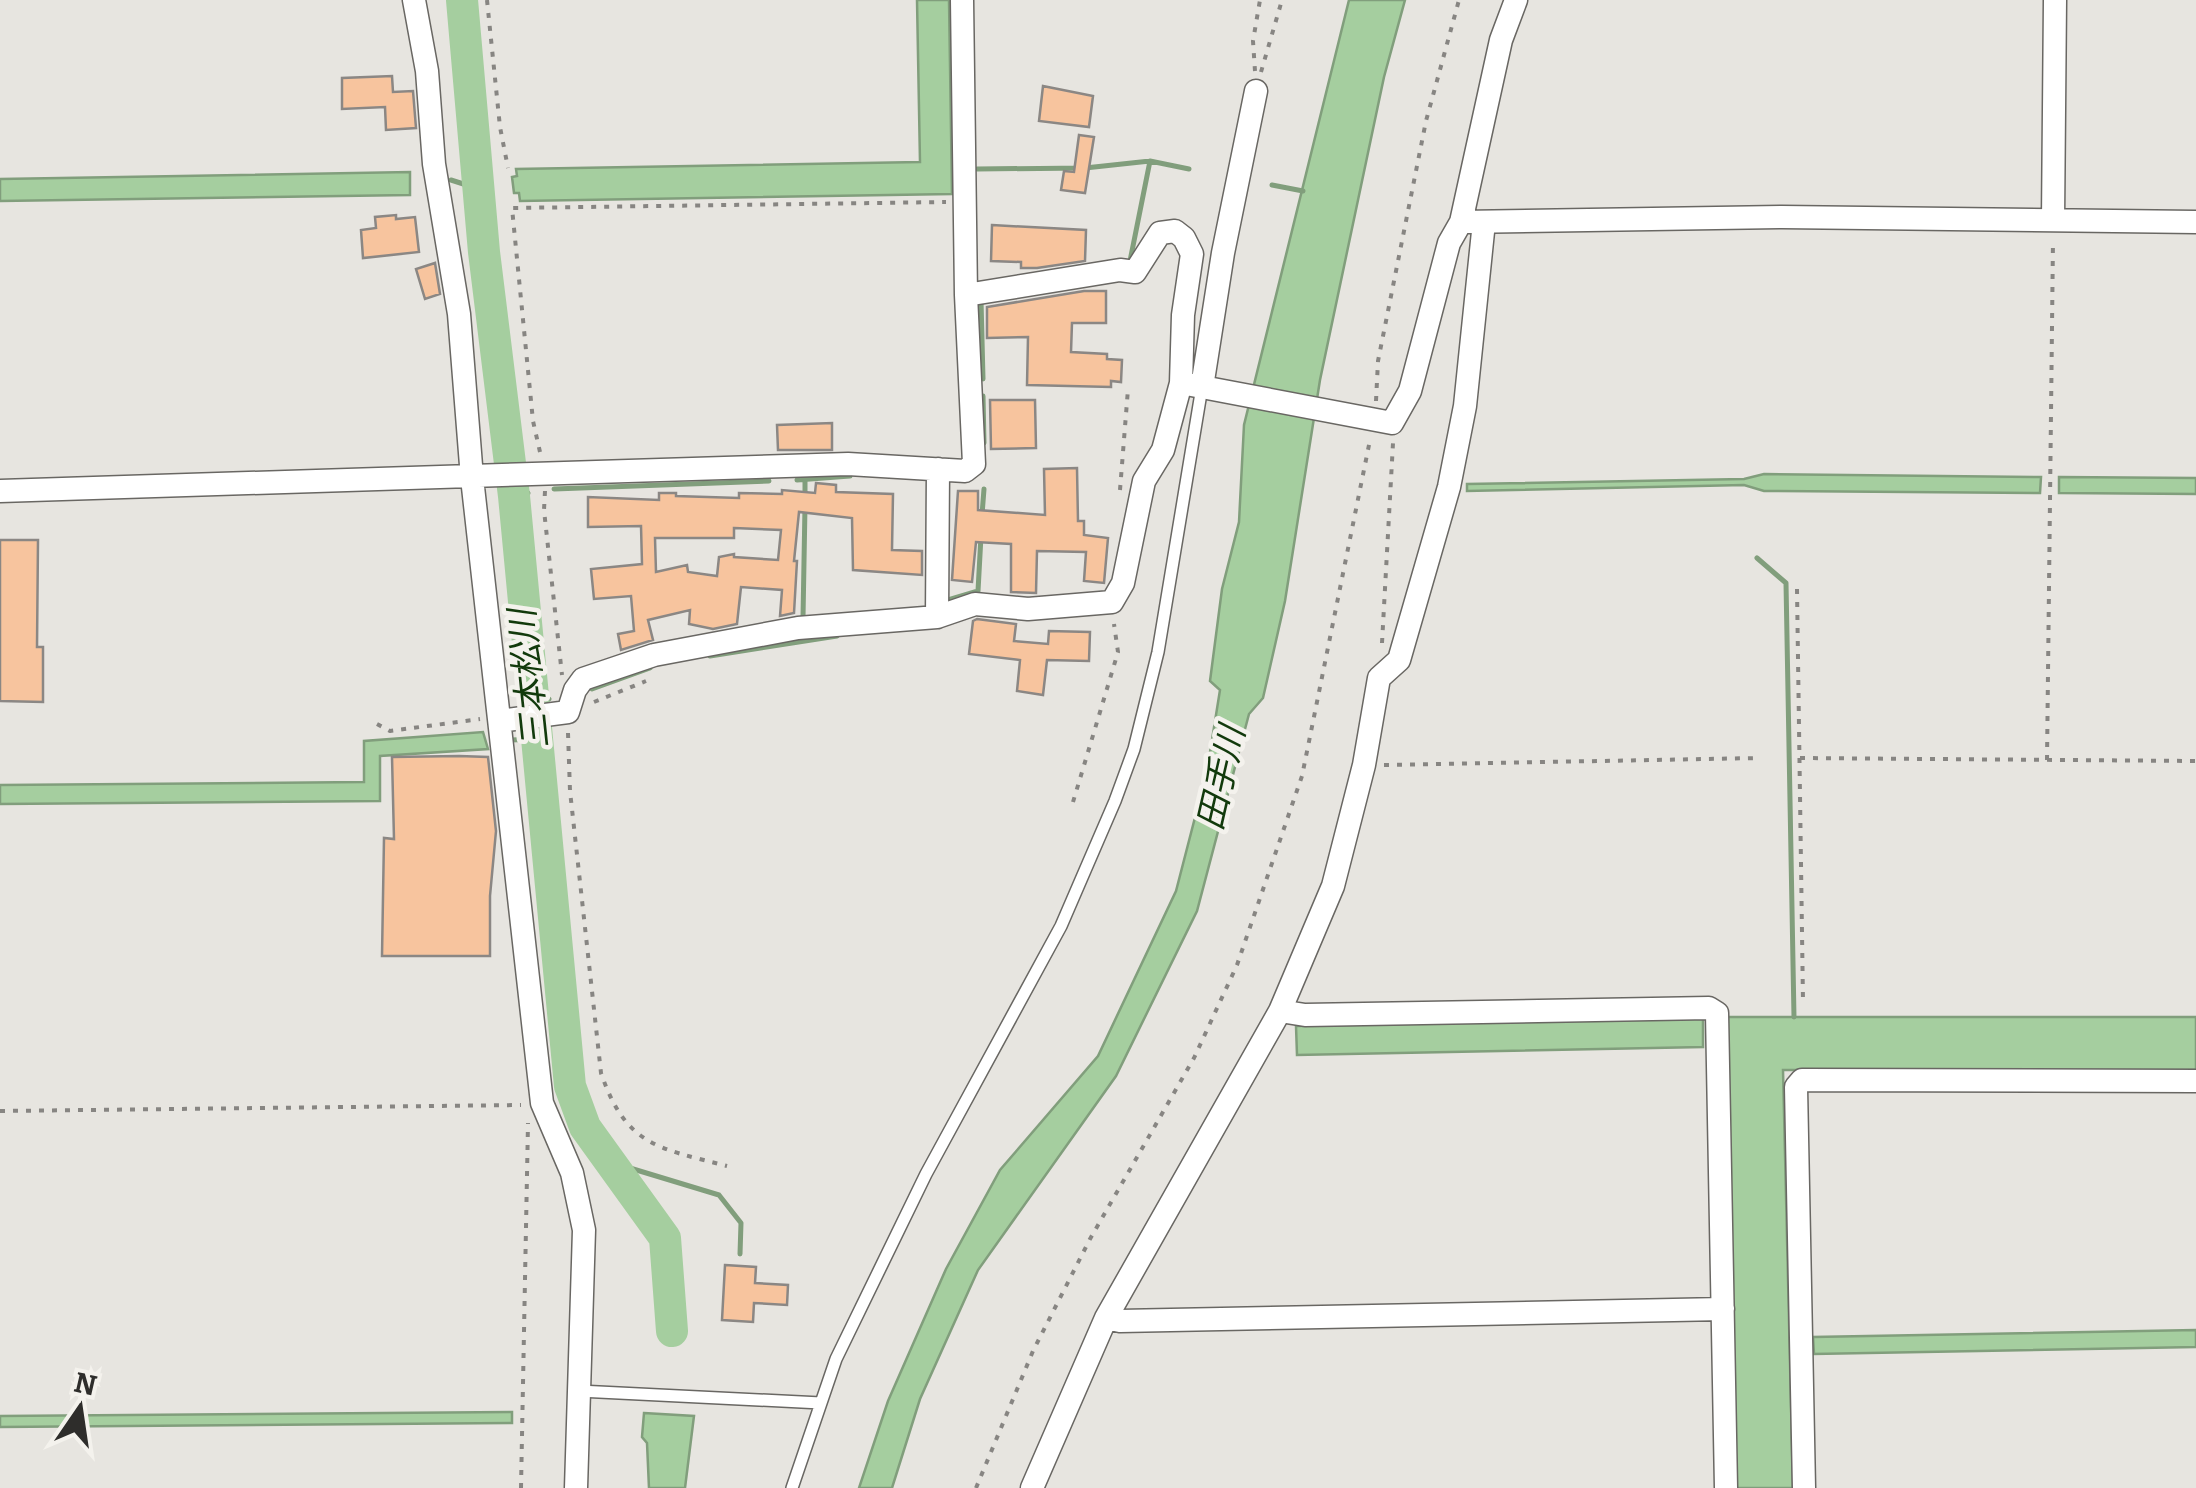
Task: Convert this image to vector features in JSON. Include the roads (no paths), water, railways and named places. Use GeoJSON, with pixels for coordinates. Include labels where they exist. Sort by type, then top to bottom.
{"type":"FeatureCollection","features":[{"type":"Feature","properties":{"kind":"street"},"geometry":{"type":"LineString","coordinates":[[414,0],[427,71],[437,183],[458,314],[536,1104],[572,1173],[584,1230],[576,1488]]}},
{"type":"Feature","properties":{"kind":"street"},"geometry":{"type":"LineString","coordinates":[[0,491],[848,464],[964,471],[974,464],[966,295],[962,0]]}},
{"type":"Feature","properties":{"kind":"street"},"geometry":{"type":"LineString","coordinates":[[1032,1488],[1106,1318],[1280,1011],[1333,886],[1364,765],[1379,678],[1398,660],[1450,487],[1465,406],[1473,222],[1502,40],[1516,0]]}},
{"type":"Feature","properties":{"kind":"street"},"geometry":{"type":"LineString","coordinates":[[2053,220],[2056,0]]}},
{"type":"Feature","properties":{"kind":"street"},"geometry":{"type":"LineString","coordinates":[[500,721],[572,701],[583,679],[654,655],[798,628],[937,616],[975,604],[1028,610],[1112,602],[1123,583],[1144,481],[1199,386],[1256,91]]}},
{"type":"Feature","properties":{"kind":"street"},"geometry":{"type":"LineString","coordinates":[[1199,386],[1375,420],[1410,391],[1449,243],[1473,222],[1782,217],[2196,222]]}},
{"type":"Feature","properties":{"kind":"street"},"geometry":{"type":"LineString","coordinates":[[966,295],[1120,270],[1135,272],[1160,233],[1175,232],[1184,238],[1192,254],[1183,315],[1199,386]]}},
{"type":"Feature","properties":{"kind":"street"},"geometry":{"type":"LineString","coordinates":[[937,616],[938,469]]}},
{"type":"Feature","properties":{"kind":"street"},"geometry":{"type":"LineString","coordinates":[[1280,1011],[1305,1015],[1708,1008],[1718,1013],[1726,1488]]}},
{"type":"Feature","properties":{"kind":"street"},"geometry":{"type":"LineString","coordinates":[[1804,1488],[1796,1087],[1802,1080],[2196,1081]]}},
{"type":"Feature","properties":{"kind":"street"},"geometry":{"type":"LineString","coordinates":[[1106,1318],[1120,1322],[1722,1310]]}},
{"type":"Feature","properties":{"kind":"lane"},"geometry":{"type":"LineString","coordinates":[[792,1488],[836,1360],[918,1190],[1061,926],[1116,802],[1134,749],[1158,652],[1199,386]]}},
{"type":"Feature","properties":{"kind":"lane"},"geometry":{"type":"LineString","coordinates":[[579,1391],[821,1403]]}},
{"type":"Feature","properties":{"kind":"water"},"geometry":{"type":"Polygon","coordinates":[[[917,0],[949,0],[952,194],[520,201],[519,193],[514,193],[512,177],[517,176],[516,169],[920,162],[917,0]]]}},
{"type":"Feature","properties":{"kind":"water","name":"田手川"},"geometry":{"type":"Polygon","coordinates":[[[1349,0],[1405,0],[1384,77],[1320,380],[1285,601],[1263,698],[1249,714],[1197,911],[1116,1076],[978,1270],[920,1399],[892,1488],[859,1488],[888,1401],[946,1269],[1000,1170],[1098,1056],[1176,891],[1207,771],[1220,690],[1210,681],[1222,589],[1239,522],[1244,425],[1349,0]]]}},
{"type":"Feature","properties":{"kind":"water"},"geometry":{"type":"Polygon","coordinates":[[[410,172],[410,195],[0,201],[0,179],[410,172]]]}},
{"type":"Feature","properties":{"kind":"water"},"geometry":{"type":"Polygon","coordinates":[[[1764,474],[2041,477],[2040,493],[1764,491],[1744,485],[1467,491],[1467,484],[1744,479],[1764,474]]]}},
{"type":"Feature","properties":{"kind":"water"},"geometry":{"type":"Polygon","coordinates":[[[2059,477],[2196,478],[2196,494],[2059,493],[2059,477]]]}},
{"type":"Feature","properties":{"kind":"water"},"geometry":{"type":"Polygon","coordinates":[[[483,732],[488,749],[380,756],[380,801],[0,804],[0,785],[364,782],[364,741],[483,732]]]}},
{"type":"Feature","properties":{"kind":"water"},"geometry":{"type":"Polygon","coordinates":[[[1726,1017],[2196,1017],[2196,1070],[1783,1070],[1793,1488],[1735,1488],[1726,1017]]]}},
{"type":"Feature","properties":{"kind":"water"},"geometry":{"type":"Polygon","coordinates":[[[1703,1018],[1703,1047],[1297,1055],[1296,1026],[1703,1018]]]}},
{"type":"Feature","properties":{"kind":"water"},"geometry":{"type":"Polygon","coordinates":[[[2196,1330],[2196,1347],[1814,1354],[1813,1337],[2196,1330]]]}},
{"type":"Feature","properties":{"kind":"water"},"geometry":{"type":"Polygon","coordinates":[[[512,1412],[512,1423],[0,1427],[0,1416],[512,1412]]]}},
{"type":"Feature","properties":{"kind":"water"},"geometry":{"type":"Polygon","coordinates":[[[644,1413],[694,1416],[685,1488],[649,1488],[647,1443],[642,1437],[644,1413]]]}},
{"type":"Feature","properties":{"kind":"waterway","name":"三本松川"},"geometry":{"type":"LineString","coordinates":[[462,0],[484,252],[514,496],[570,1086],[585,1127],[665,1238],[672,1331]]}},
{"type":"Feature","properties":{"kind":"waterway"},"geometry":{"type":"LineString","coordinates":[[977,169],[1085,168],[1150,161],[1189,169]]}},
{"type":"Feature","properties":{"kind":"waterway"},"geometry":{"type":"LineString","coordinates":[[1130,261],[1150,161]]}},
{"type":"Feature","properties":{"kind":"waterway"},"geometry":{"type":"LineString","coordinates":[[451,180],[479,189]]}},
{"type":"Feature","properties":{"kind":"waterway"},"geometry":{"type":"LineString","coordinates":[[1272,185],[1303,191]]}},
{"type":"Feature","properties":{"kind":"waterway"},"geometry":{"type":"LineString","coordinates":[[983,379],[984,299]]}},
{"type":"Feature","properties":{"kind":"waterway"},"geometry":{"type":"LineString","coordinates":[[983,396],[984,443]]}},
{"type":"Feature","properties":{"kind":"waterway"},"geometry":{"type":"LineString","coordinates":[[797,480],[850,476]]}},
{"type":"Feature","properties":{"kind":"waterway"},"geometry":{"type":"LineString","coordinates":[[805,480],[805,495]]}},
{"type":"Feature","properties":{"kind":"waterway"},"geometry":{"type":"LineString","coordinates":[[554,489],[769,481]]}},
{"type":"Feature","properties":{"kind":"waterway"},"geometry":{"type":"LineString","coordinates":[[982,515],[984,489]]}},
{"type":"Feature","properties":{"kind":"waterway"},"geometry":{"type":"LineString","coordinates":[[514,496],[528,493]]}},
{"type":"Feature","properties":{"kind":"waterway"},"geometry":{"type":"LineString","coordinates":[[803,618],[805,506]]}},
{"type":"Feature","properties":{"kind":"waterway"},"geometry":{"type":"LineString","coordinates":[[948,600],[978,591],[981,536]]}},
{"type":"Feature","properties":{"kind":"waterway"},"geometry":{"type":"LineString","coordinates":[[1757,558],[1786,583],[1794,1017]]}},
{"type":"Feature","properties":{"kind":"waterway"},"geometry":{"type":"LineString","coordinates":[[710,656],[837,636]]}},
{"type":"Feature","properties":{"kind":"waterway"},"geometry":{"type":"LineString","coordinates":[[592,689],[650,668]]}},
{"type":"Feature","properties":{"kind":"waterway"},"geometry":{"type":"LineString","coordinates":[[534,703],[549,699]]}},
{"type":"Feature","properties":{"kind":"waterway"},"geometry":{"type":"LineString","coordinates":[[511,740],[537,739]]}},
{"type":"Feature","properties":{"kind":"waterway"},"geometry":{"type":"LineString","coordinates":[[610,1162],[719,1195],[741,1223],[740,1254]]}}]}
